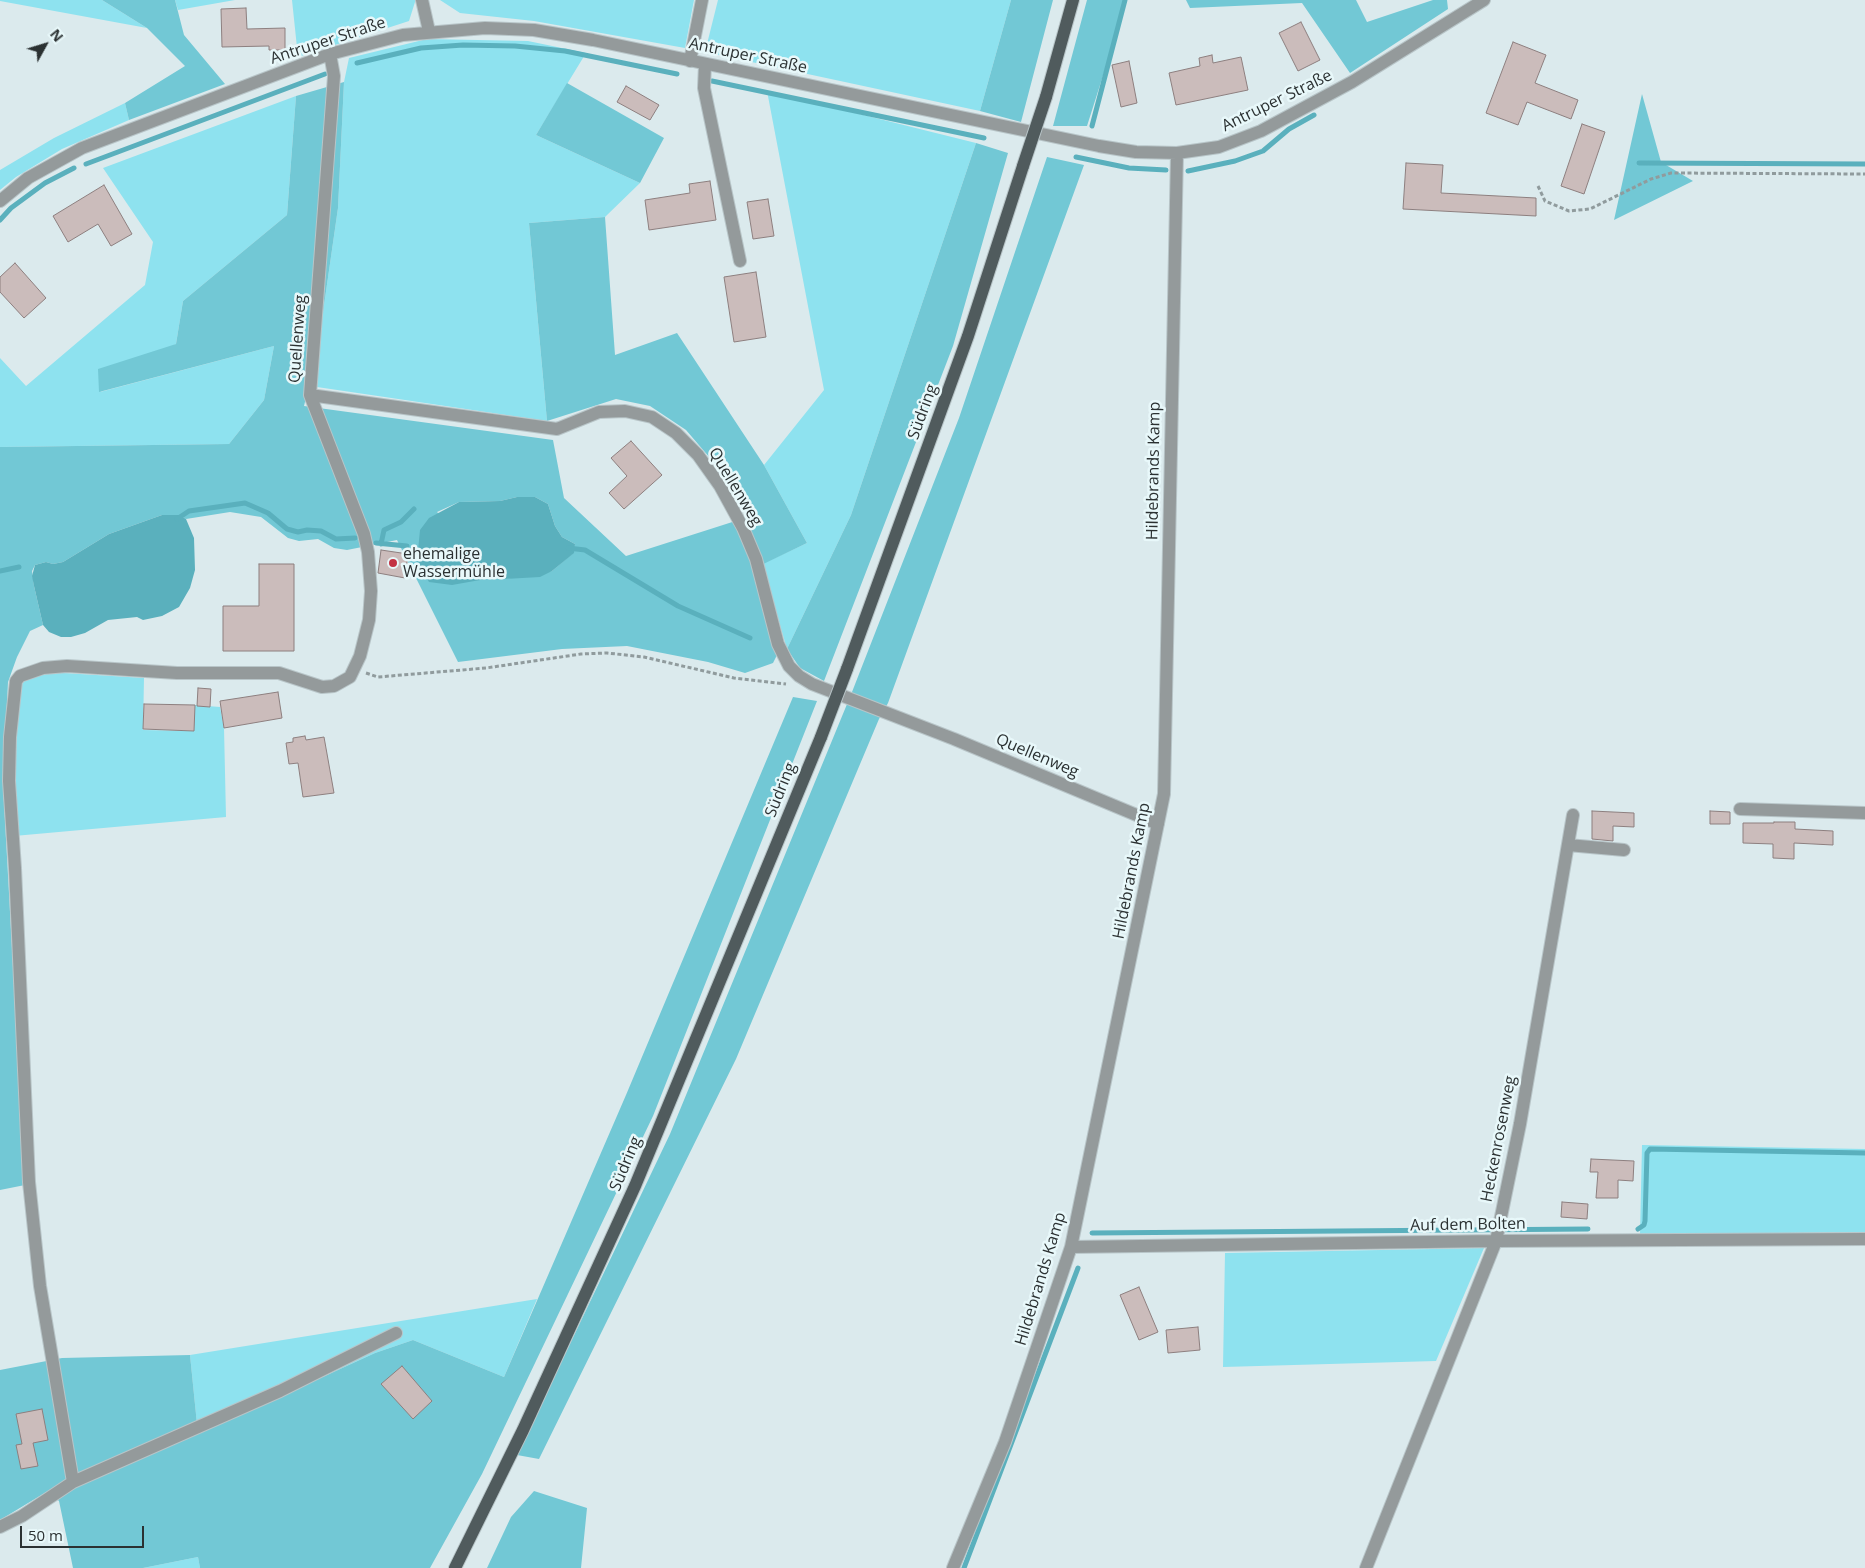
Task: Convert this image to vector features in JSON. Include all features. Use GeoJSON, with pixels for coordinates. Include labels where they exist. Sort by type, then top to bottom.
{"type":"FeatureCollection","features":[{"type":"Feature","properties":{"kind":"main road","name":"Südring"},"geometry":{"type":"LineString","coordinates":[[455,1568],[523,1430],[635,1186],[821,737],[968,336],[1046,97],[1073,0]]}},
{"type":"Feature","properties":{"kind":"street"},"geometry":{"type":"LineString","coordinates":[[422,0],[429,31]]}},
{"type":"Feature","properties":{"kind":"street"},"geometry":{"type":"LineString","coordinates":[[690,61],[702,0]]}},
{"type":"Feature","properties":{"kind":"street","name":"Antruper Straße"},"geometry":{"type":"LineString","coordinates":[[0,201],[28,178],[82,148],[330,54],[366,43],[429,31],[485,28],[534,30],[1099,146],[1136,152],[1176,153],[1219,147],[1261,130],[1352,82],[1484,0]]}},
{"type":"Feature","properties":{"kind":"street","name":"Quellenweg"},"geometry":{"type":"LineString","coordinates":[[330,54],[334,76],[310,395],[557,428],[599,412],[625,411],[652,417],[676,433],[698,455],[720,486],[743,528],[756,559],[778,644],[789,666],[799,676],[812,684],[954,739],[1158,824]]}},
{"type":"Feature","properties":{"kind":"street"},"geometry":{"type":"LineString","coordinates":[[705,64],[704,88],[740,261]]}},
{"type":"Feature","properties":{"kind":"street","name":"Hildebrands Kamp"},"geometry":{"type":"LineString","coordinates":[[953,1568],[1006,1442],[1071,1247],[1164,794],[1176,153]]}},
{"type":"Feature","properties":{"kind":"street"},"geometry":{"type":"LineString","coordinates":[[73,1482],[40,1286],[29,1182],[15,868],[9,781],[10,737],[16,681],[20,676],[43,668],[67,666],[177,674],[279,673],[322,687],[343,682],[350,677],[358,663],[369,620],[371,591],[368,552],[364,534],[310,395]]}},
{"type":"Feature","properties":{"kind":"street"},"geometry":{"type":"LineString","coordinates":[[1740,810],[1865,813]]}},
{"type":"Feature","properties":{"kind":"street","name":"Heckenrosenweg"},"geometry":{"type":"LineString","coordinates":[[1366,1568],[1496,1241],[1520,1124],[1573,815]]}},
{"type":"Feature","properties":{"kind":"street"},"geometry":{"type":"LineString","coordinates":[[1568,845],[1624,850]]}},
{"type":"Feature","properties":{"kind":"street","name":"Auf dem Bolten"},"geometry":{"type":"LineString","coordinates":[[1071,1247],[1496,1241],[1865,1239]]}},
{"type":"Feature","properties":{"kind":"street"},"geometry":{"type":"LineString","coordinates":[[0,1527],[22,1516],[73,1482],[280,1391],[396,1334]]}},
{"type":"Feature","properties":{"kind":"path"},"geometry":{"type":"LineString","coordinates":[[1538,186],[1544,201],[1569,211],[1590,209],[1651,179],[1671,174],[1865,174]]}},
{"type":"Feature","properties":{"kind":"path"},"geometry":{"type":"LineString","coordinates":[[358,663],[368,675],[378,676],[486,668],[582,654],[607,653],[644,657],[734,678],[779,684],[812,684]]}},
{"type":"Feature","properties":{"kind":"shaded area"},"geometry":{"type":"Polygon","coordinates":[[[102,0],[147,28],[0,1],[102,0]]]}},
{"type":"Feature","properties":{"kind":"shaded area"},"geometry":{"type":"Polygon","coordinates":[[[102,0],[175,0],[184,35],[225,84],[129,120],[125,103],[185,66],[147,28],[102,0]]]}},
{"type":"Feature","properties":{"kind":"shaded area"},"geometry":{"type":"Polygon","coordinates":[[[175,0],[235,0],[178,10],[175,0]]]}},
{"type":"Feature","properties":{"kind":"shaded area"},"geometry":{"type":"Polygon","coordinates":[[[292,0],[415,0],[415,2],[409,21],[298,57],[292,0]]]}},
{"type":"Feature","properties":{"kind":"shaded area"},"geometry":{"type":"Polygon","coordinates":[[[440,0],[694,0],[685,48],[534,21],[460,13],[440,0]]]}},
{"type":"Feature","properties":{"kind":"shaded area"},"geometry":{"type":"Polygon","coordinates":[[[718,0],[1011,0],[980,111],[705,52],[718,0]]]}},
{"type":"Feature","properties":{"kind":"shaded area"},"geometry":{"type":"Polygon","coordinates":[[[1011,0],[1053,0],[1021,122],[980,111],[1011,0]]]}},
{"type":"Feature","properties":{"kind":"shaded area"},"geometry":{"type":"Polygon","coordinates":[[[1087,0],[1127,0],[1087,126],[1053,126],[1087,0]]]}},
{"type":"Feature","properties":{"kind":"shaded area"},"geometry":{"type":"Polygon","coordinates":[[[1186,0],[1356,0],[1367,22],[1433,0],[1447,0],[1448,9],[1350,73],[1302,3],[1190,8],[1186,0]]]}},
{"type":"Feature","properties":{"kind":"shaded area"},"geometry":{"type":"Polygon","coordinates":[[[427,39],[528,41],[586,53],[536,135],[640,183],[605,217],[529,223],[547,421],[317,387],[318,347],[338,208],[344,82],[349,58],[427,39]]]}},
{"type":"Feature","properties":{"kind":"shaded area"},"geometry":{"type":"Polygon","coordinates":[[[344,82],[338,208],[318,347],[304,406],[553,440],[564,498],[626,556],[748,517],[722,472],[686,430],[650,406],[616,399],[547,421],[529,223],[605,217],[615,355],[677,333],[764,465],[807,543],[753,569],[777,655],[773,663],[745,673],[708,662],[627,646],[562,649],[458,662],[397,540],[347,550],[334,548],[318,539],[299,541],[288,538],[261,517],[230,512],[186,519],[179,515],[162,515],[109,534],[63,562],[53,564],[46,562],[35,565],[32,571],[34,586],[43,625],[30,631],[17,657],[8,682],[3,784],[25,1185],[0,1190],[0,447],[229,444],[264,400],[274,346],[99,392],[98,369],[176,344],[183,301],[287,215],[296,96],[344,82]],[[517,497],[500,501],[459,502],[437,512],[498,577],[505,579],[552,571],[572,554],[575,544],[562,537],[555,526],[548,504],[535,497],[517,497]]]}},
{"type":"Feature","properties":{"kind":"shaded area"},"geometry":{"type":"Polygon","coordinates":[[[567,83],[664,138],[640,183],[536,135],[567,83]]]}},
{"type":"Feature","properties":{"kind":"shaded area"},"geometry":{"type":"Polygon","coordinates":[[[767,91],[976,143],[851,515],[787,649],[762,564],[807,543],[764,465],[824,390],[767,91]]]}},
{"type":"Feature","properties":{"kind":"shaded area"},"geometry":{"type":"Polygon","coordinates":[[[1642,94],[1661,162],[1693,181],[1614,220],[1642,94]]]}},
{"type":"Feature","properties":{"kind":"shaded area"},"geometry":{"type":"Polygon","coordinates":[[[296,96],[287,215],[183,301],[176,344],[100,392],[274,346],[264,400],[229,444],[0,447],[0,358],[26,386],[145,285],[153,242],[103,168],[296,96]]]}},
{"type":"Feature","properties":{"kind":"shaded area"},"geometry":{"type":"Polygon","coordinates":[[[125,103],[129,120],[62,149],[16,177],[0,190],[0,170],[54,138],[125,103]]]}},
{"type":"Feature","properties":{"kind":"shaded area"},"geometry":{"type":"Polygon","coordinates":[[[976,143],[1008,153],[953,346],[824,681],[800,668],[787,649],[851,515],[976,143]]]}},
{"type":"Feature","properties":{"kind":"shaded area"},"geometry":{"type":"Polygon","coordinates":[[[1047,157],[1084,165],[888,703],[879,719],[736,1059],[539,1459],[517,1455],[670,1134],[852,692],[959,418],[1047,157]]]}},
{"type":"Feature","properties":{"kind":"shaded area"},"geometry":{"type":"Polygon","coordinates":[[[517,497],[535,497],[548,504],[555,526],[562,537],[575,544],[574,553],[552,571],[540,577],[505,579],[497,577],[452,585],[429,582],[417,561],[420,530],[429,518],[459,502],[500,501],[517,497]]]}},
{"type":"Feature","properties":{"kind":"shaded area"},"geometry":{"type":"Polygon","coordinates":[[[162,515],[179,515],[186,519],[194,538],[195,570],[190,588],[179,607],[162,616],[143,620],[137,617],[108,620],[85,633],[71,637],[61,637],[49,632],[43,625],[34,586],[32,576],[35,565],[46,562],[53,564],[63,562],[109,534],[162,515]]]}},
{"type":"Feature","properties":{"kind":"shaded area"},"geometry":{"type":"Polygon","coordinates":[[[48,672],[144,678],[143,730],[193,731],[195,705],[220,707],[224,728],[226,817],[14,836],[12,770],[19,675],[48,672]]]}},
{"type":"Feature","properties":{"kind":"shaded area"},"geometry":{"type":"Polygon","coordinates":[[[793,697],[817,701],[653,1116],[482,1474],[430,1568],[200,1568],[198,1557],[143,1568],[73,1568],[59,1501],[48,1491],[0,1520],[0,1370],[62,1358],[190,1355],[198,1434],[375,1353],[413,1340],[504,1377],[626,1095],[793,697]]]}},
{"type":"Feature","properties":{"kind":"shaded area"},"geometry":{"type":"Polygon","coordinates":[[[1642,1145],[1865,1149],[1865,1232],[1640,1235],[1642,1145]]]}},
{"type":"Feature","properties":{"kind":"shaded area"},"geometry":{"type":"Polygon","coordinates":[[[1484,1248],[1436,1361],[1223,1367],[1225,1253],[1484,1248]]]}},
{"type":"Feature","properties":{"kind":"shaded area"},"geometry":{"type":"Polygon","coordinates":[[[537,1299],[504,1377],[413,1340],[375,1353],[198,1434],[190,1355],[537,1299]]]}},
{"type":"Feature","properties":{"kind":"shaded area"},"geometry":{"type":"Polygon","coordinates":[[[534,1491],[587,1508],[581,1568],[487,1568],[511,1517],[534,1491]]]}},
{"type":"Feature","properties":{"kind":"shaded area"},"geometry":{"type":"Polygon","coordinates":[[[198,1557],[200,1568],[143,1568],[198,1557]]]}},
{"type":"Feature","properties":{"kind":"building"},"geometry":{"type":"Polygon","coordinates":[[[246,8],[247,29],[285,28],[285,50],[269,50],[269,46],[222,47],[221,9],[246,8]]]}},
{"type":"Feature","properties":{"kind":"building"},"geometry":{"type":"Polygon","coordinates":[[[1301,22],[1320,60],[1298,71],[1279,33],[1301,22]]]}},
{"type":"Feature","properties":{"kind":"building"},"geometry":{"type":"Polygon","coordinates":[[[1513,42],[1546,55],[1535,83],[1578,100],[1571,119],[1527,102],[1518,125],[1486,113],[1513,42]]]}},
{"type":"Feature","properties":{"kind":"building"},"geometry":{"type":"Polygon","coordinates":[[[1212,55],[1213,63],[1241,57],[1248,90],[1176,105],[1169,73],[1200,66],[1199,58],[1212,55]]]}},
{"type":"Feature","properties":{"kind":"building"},"geometry":{"type":"Polygon","coordinates":[[[1129,61],[1137,103],[1121,107],[1112,65],[1129,61]]]}},
{"type":"Feature","properties":{"kind":"building"},"geometry":{"type":"Polygon","coordinates":[[[626,86],[659,105],[650,120],[617,102],[626,86]]]}},
{"type":"Feature","properties":{"kind":"building"},"geometry":{"type":"Polygon","coordinates":[[[1582,124],[1605,132],[1584,194],[1561,186],[1582,124]]]}},
{"type":"Feature","properties":{"kind":"building"},"geometry":{"type":"Polygon","coordinates":[[[1406,163],[1443,165],[1441,193],[1536,198],[1536,216],[1403,209],[1406,163]]]}},
{"type":"Feature","properties":{"kind":"building"},"geometry":{"type":"Polygon","coordinates":[[[710,181],[716,220],[649,230],[645,200],[690,193],[689,184],[710,181]]]}},
{"type":"Feature","properties":{"kind":"building"},"geometry":{"type":"Polygon","coordinates":[[[104,185],[132,234],[111,246],[98,224],[68,242],[53,216],[104,185]]]}},
{"type":"Feature","properties":{"kind":"building"},"geometry":{"type":"Polygon","coordinates":[[[768,199],[774,236],[753,239],[747,202],[768,199]]]}},
{"type":"Feature","properties":{"kind":"building"},"geometry":{"type":"Polygon","coordinates":[[[15,263],[46,298],[24,318],[0,292],[0,277],[15,263]]]}},
{"type":"Feature","properties":{"kind":"building"},"geometry":{"type":"Polygon","coordinates":[[[756,272],[766,337],[734,342],[724,277],[756,272]]]}},
{"type":"Feature","properties":{"kind":"building"},"geometry":{"type":"Polygon","coordinates":[[[631,441],[662,475],[624,509],[609,493],[627,476],[611,458],[631,441]]]}},
{"type":"Feature","properties":{"kind":"building","name":"ehemalige Wassermühle"},"geometry":{"type":"Polygon","coordinates":[[[381,550],[408,554],[405,578],[378,573],[381,550]]]}},
{"type":"Feature","properties":{"kind":"building"},"geometry":{"type":"Polygon","coordinates":[[[259,564],[294,564],[294,651],[223,651],[223,606],[259,606],[259,564]]]}},
{"type":"Feature","properties":{"kind":"building"},"geometry":{"type":"Polygon","coordinates":[[[198,688],[211,689],[210,707],[197,706],[198,688]]]}},
{"type":"Feature","properties":{"kind":"building"},"geometry":{"type":"Polygon","coordinates":[[[278,692],[282,718],[224,728],[220,701],[278,692]]]}},
{"type":"Feature","properties":{"kind":"building"},"geometry":{"type":"Polygon","coordinates":[[[144,704],[195,705],[194,731],[143,729],[144,704]]]}},
{"type":"Feature","properties":{"kind":"building"},"geometry":{"type":"Polygon","coordinates":[[[305,736],[306,740],[324,737],[334,793],[303,797],[298,763],[289,764],[286,743],[293,742],[293,738],[305,736]]]}},
{"type":"Feature","properties":{"kind":"building"},"geometry":{"type":"Polygon","coordinates":[[[1592,811],[1634,813],[1634,827],[1613,826],[1613,841],[1592,839],[1592,811]]]}},
{"type":"Feature","properties":{"kind":"building"},"geometry":{"type":"Polygon","coordinates":[[[1710,811],[1730,812],[1730,824],[1710,824],[1710,811]]]}},
{"type":"Feature","properties":{"kind":"building"},"geometry":{"type":"Polygon","coordinates":[[[1795,822],[1795,829],[1833,831],[1833,845],[1794,843],[1794,859],[1773,858],[1773,844],[1743,843],[1743,823],[1795,822]]]}},
{"type":"Feature","properties":{"kind":"building"},"geometry":{"type":"Polygon","coordinates":[[[1591,1159],[1634,1161],[1633,1181],[1618,1180],[1618,1198],[1596,1198],[1598,1172],[1590,1172],[1591,1159]]]}},
{"type":"Feature","properties":{"kind":"building"},"geometry":{"type":"Polygon","coordinates":[[[1562,1202],[1588,1204],[1587,1219],[1561,1217],[1562,1202]]]}},
{"type":"Feature","properties":{"kind":"building"},"geometry":{"type":"Polygon","coordinates":[[[1139,1287],[1158,1332],[1139,1340],[1120,1295],[1139,1287]]]}},
{"type":"Feature","properties":{"kind":"building"},"geometry":{"type":"Polygon","coordinates":[[[1198,1327],[1200,1350],[1168,1353],[1166,1330],[1198,1327]]]}},
{"type":"Feature","properties":{"kind":"building"},"geometry":{"type":"Polygon","coordinates":[[[402,1366],[432,1401],[413,1419],[381,1384],[402,1366]]]}},
{"type":"Feature","properties":{"kind":"building"},"geometry":{"type":"Polygon","coordinates":[[[42,1409],[48,1440],[33,1443],[38,1466],[21,1469],[16,1445],[22,1444],[16,1414],[42,1409]]]}},
{"type":"Feature","properties":{"kind":"waterway"},"geometry":{"type":"LineString","coordinates":[[1092,126],[1125,0]]}},
{"type":"Feature","properties":{"kind":"waterway"},"geometry":{"type":"LineString","coordinates":[[357,63],[421,48],[463,45],[515,46],[565,51],[677,74]]}},
{"type":"Feature","properties":{"kind":"waterway"},"geometry":{"type":"LineString","coordinates":[[86,164],[325,74]]}},
{"type":"Feature","properties":{"kind":"waterway"},"geometry":{"type":"LineString","coordinates":[[712,81],[984,138]]}},
{"type":"Feature","properties":{"kind":"waterway"},"geometry":{"type":"LineString","coordinates":[[1188,171],[1235,161],[1263,151],[1289,129],[1314,115]]}},
{"type":"Feature","properties":{"kind":"waterway"},"geometry":{"type":"LineString","coordinates":[[1076,157],[1129,168],[1166,170]]}},
{"type":"Feature","properties":{"kind":"waterway"},"geometry":{"type":"LineString","coordinates":[[1639,163],[1865,164]]}},
{"type":"Feature","properties":{"kind":"waterway"},"geometry":{"type":"LineString","coordinates":[[0,220],[11,208],[45,183],[74,168]]}},
{"type":"Feature","properties":{"kind":"waterway"},"geometry":{"type":"LineString","coordinates":[[177,519],[189,511],[245,503],[268,513],[287,529],[298,532],[307,530],[321,531],[336,539],[355,538]]}},
{"type":"Feature","properties":{"kind":"waterway"},"geometry":{"type":"LineString","coordinates":[[381,544],[384,530],[401,522],[414,509]]}},
{"type":"Feature","properties":{"kind":"waterway"},"geometry":{"type":"LineString","coordinates":[[376,543],[407,546]]}},
{"type":"Feature","properties":{"kind":"waterway"},"geometry":{"type":"LineString","coordinates":[[568,548],[585,550],[678,606],[750,638]]}},
{"type":"Feature","properties":{"kind":"waterway"},"geometry":{"type":"LineString","coordinates":[[0,571],[19,567]]}},
{"type":"Feature","properties":{"kind":"waterway"},"geometry":{"type":"LineString","coordinates":[[1638,1229],[1644,1225],[1645,1221],[1647,1153],[1650,1149],[1865,1153]]}},
{"type":"Feature","properties":{"kind":"waterway"},"geometry":{"type":"LineString","coordinates":[[1092,1233],[1588,1229]]}},
{"type":"Feature","properties":{"kind":"waterway"},"geometry":{"type":"LineString","coordinates":[[964,1568],[1078,1268]]}},
{"type":"Feature","properties":{"kind":"place","name":"ehemalige Wassermühle"},"geometry":{"type":"Point","coordinates":[393,563]}}]}
